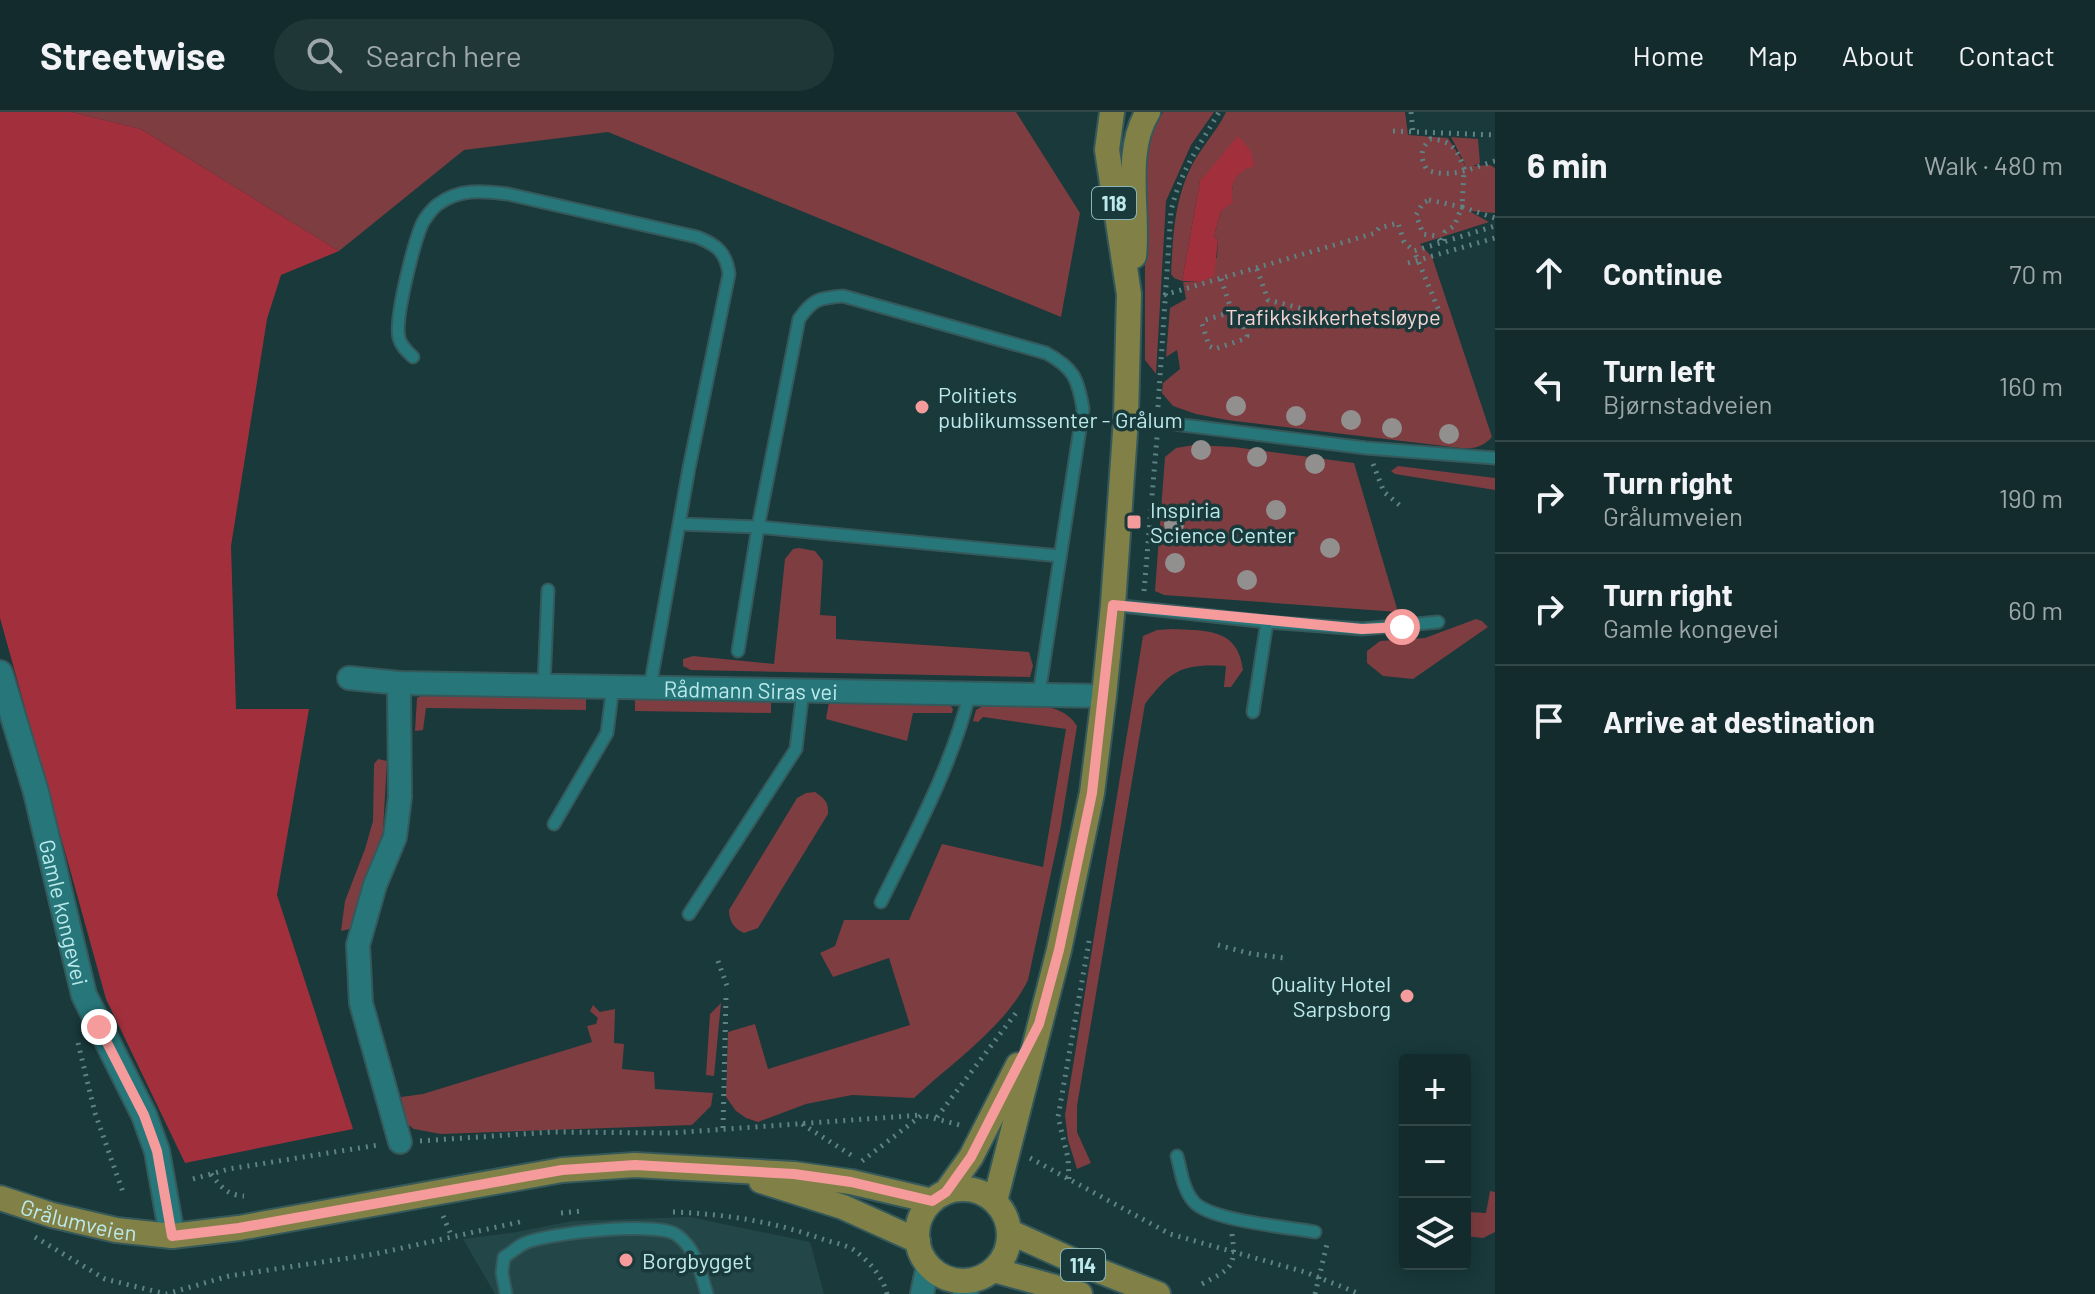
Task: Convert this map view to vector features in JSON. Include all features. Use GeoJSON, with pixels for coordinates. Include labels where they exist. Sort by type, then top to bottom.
{"type":"FeatureCollection","features":[{"type":"Feature","properties":{"kind":"main road","name":"118"},"geometry":{"type":"LineString","coordinates":[[1112,112],[1107,150],[1129,294]]}},
{"type":"Feature","properties":{"kind":"main road","name":"118"},"geometry":{"type":"LineString","coordinates":[[995,1201],[1059,950],[1092,793],[1113,605],[1126,418],[1129,294],[1135,242],[1136,143],[1148,112]]}},
{"type":"Feature","properties":{"kind":"main road","name":"Gamle kongevei"},"geometry":{"type":"LineString","coordinates":[[0,673],[36,792],[84,995],[144,1115],[157,1151],[172,1236]]}},
{"type":"Feature","properties":{"kind":"main road","name":"118"},"geometry":{"type":"LineString","coordinates":[[939,1197],[971,1157],[1039,1024]]}},
{"type":"Feature","properties":{"kind":"main road","name":"Grålumveien"},"geometry":{"type":"LineString","coordinates":[[0,1198],[52,1215],[116,1230],[172,1236],[239,1228],[562,1170],[635,1165],[794,1174],[939,1197]]}},
{"type":"Feature","properties":{"kind":"main road","name":"Grålumveien"},"geometry":{"type":"LineString","coordinates":[[728,1170],[843,1207],[918,1241]]}},
{"type":"Feature","properties":{"kind":"main road"},"geometry":{"type":"LineString","coordinates":[[928,1265],[918,1241],[918,1226],[923,1213],[939,1197],[964,1189],[980,1192],[995,1201],[1005,1215],[1010,1232],[1006,1253],[977,1282]]}},
{"type":"Feature","properties":{"kind":"main road","name":"114"},"geometry":{"type":"LineString","coordinates":[[1010,1232],[1158,1294]]}},
{"type":"Feature","properties":{"kind":"main road","name":"114"},"geometry":{"type":"LineString","coordinates":[[928,1265],[956,1281],[1080,1294]]}},
{"type":"Feature","properties":{"kind":"street","name":"Rådmann Siras vei"},"geometry":{"type":"LineString","coordinates":[[349,678],[399,683],[1104,696]]}},
{"type":"Feature","properties":{"kind":"street"},"geometry":{"type":"LineString","coordinates":[[399,683],[400,797],[395,837],[375,885],[358,945],[361,1003],[400,1142]]}},
{"type":"Feature","properties":{"kind":"street"},"geometry":{"type":"LineString","coordinates":[[922,1294],[928,1265]]}},
{"type":"Feature","properties":{"kind":"lane"},"geometry":{"type":"LineString","coordinates":[[413,357],[398,336],[399,313],[423,221],[437,205],[457,194],[477,190],[508,194],[697,237],[717,245],[727,259],[729,274],[650,687]]}},
{"type":"Feature","properties":{"kind":"lane"},"geometry":{"type":"LineString","coordinates":[[738,651],[758,527],[799,319],[808,306],[821,298],[843,296],[1046,353],[1063,362],[1074,374],[1083,409],[1039,694]]}},
{"type":"Feature","properties":{"kind":"lane"},"geometry":{"type":"LineString","coordinates":[[1126,418],[1366,448],[1495,458]]}},
{"type":"Feature","properties":{"kind":"lane"},"geometry":{"type":"LineString","coordinates":[[679,524],[758,527],[1060,556]]}},
{"type":"Feature","properties":{"kind":"lane"},"geometry":{"type":"LineString","coordinates":[[544,685],[548,590]]}},
{"type":"Feature","properties":{"kind":"lane"},"geometry":{"type":"LineString","coordinates":[[1113,605],[1362,629],[1438,622]]}},
{"type":"Feature","properties":{"kind":"lane"},"geometry":{"type":"LineString","coordinates":[[1253,712],[1267,622]]}},
{"type":"Feature","properties":{"kind":"lane"},"geometry":{"type":"LineString","coordinates":[[554,824],[607,733],[613,686]]}},
{"type":"Feature","properties":{"kind":"lane"},"geometry":{"type":"LineString","coordinates":[[689,914],[796,749],[803,690]]}},
{"type":"Feature","properties":{"kind":"lane"},"geometry":{"type":"LineString","coordinates":[[881,902],[933,793],[970,692]]}},
{"type":"Feature","properties":{"kind":"lane"},"geometry":{"type":"LineString","coordinates":[[1177,1156],[1183,1182],[1196,1205],[1233,1218],[1315,1232]]}},
{"type":"Feature","properties":{"kind":"lane"},"geometry":{"type":"LineString","coordinates":[[506,1294],[502,1273],[504,1257],[525,1243],[597,1231],[650,1228],[675,1233],[695,1252],[707,1294]]}},
{"type":"Feature","properties":{"kind":"path"},"geometry":{"type":"LineString","coordinates":[[1411,112],[1413,132]]}},
{"type":"Feature","properties":{"kind":"path"},"geometry":{"type":"LineString","coordinates":[[1393,131],[1495,135]]}},
{"type":"Feature","properties":{"kind":"path"},"geometry":{"type":"LineString","coordinates":[[1442,243],[1445,232],[1454,226],[1462,207],[1464,171],[1458,150],[1447,141],[1430,139],[1422,148],[1422,160],[1427,170],[1438,174],[1464,171],[1495,161]]}},
{"type":"Feature","properties":{"kind":"path"},"geometry":{"type":"LineString","coordinates":[[1442,243],[1437,236],[1423,234],[1416,215],[1423,203],[1429,200],[1462,207],[1495,220]]}},
{"type":"Feature","properties":{"kind":"path"},"geometry":{"type":"LineString","coordinates":[[1414,251],[1442,243],[1495,220]]}},
{"type":"Feature","properties":{"kind":"path"},"geometry":{"type":"LineString","coordinates":[[1164,295],[1375,233],[1379,228],[1398,223],[1404,242],[1414,251],[1440,313],[1421,321],[1399,320]]}},
{"type":"Feature","properties":{"kind":"path"},"geometry":{"type":"LineString","coordinates":[[1408,263],[1495,238]]}},
{"type":"Feature","properties":{"kind":"path"},"geometry":{"type":"LineString","coordinates":[[1257,269],[1268,300],[1300,308]]}},
{"type":"Feature","properties":{"kind":"path"},"geometry":{"type":"LineString","coordinates":[[1221,279],[1232,312]]}},
{"type":"Feature","properties":{"kind":"path"},"geometry":{"type":"LineString","coordinates":[[1232,312],[1239,314],[1247,336],[1215,349],[1209,346],[1202,324],[1205,320],[1232,312]]}},
{"type":"Feature","properties":{"kind":"path"},"geometry":{"type":"LineString","coordinates":[[1366,448],[1384,492],[1403,508]]}},
{"type":"Feature","properties":{"kind":"path"},"geometry":{"type":"LineString","coordinates":[[1218,945],[1285,958]]}},
{"type":"Feature","properties":{"kind":"path"},"geometry":{"type":"LineString","coordinates":[[718,961],[727,986]]}},
{"type":"Feature","properties":{"kind":"path"},"geometry":{"type":"LineString","coordinates":[[723,1128],[726,997]]}},
{"type":"Feature","properties":{"kind":"path"},"geometry":{"type":"LineString","coordinates":[[937,1117],[1021,1003]]}},
{"type":"Feature","properties":{"kind":"path"},"geometry":{"type":"LineString","coordinates":[[801,1124],[861,1162],[922,1115]]}},
{"type":"Feature","properties":{"kind":"path"},"geometry":{"type":"LineString","coordinates":[[193,1179],[400,1142],[552,1132],[671,1133],[922,1115],[964,1127]]}},
{"type":"Feature","properties":{"kind":"path"},"geometry":{"type":"LineString","coordinates":[[1022,1154],[1170,1234],[1305,1272],[1360,1294]]}},
{"type":"Feature","properties":{"kind":"path"},"geometry":{"type":"LineString","coordinates":[[211,1174],[222,1189],[232,1196],[244,1196]]}},
{"type":"Feature","properties":{"kind":"path"},"geometry":{"type":"LineString","coordinates":[[23,1232],[105,1279],[166,1294],[229,1276],[375,1254],[452,1237],[442,1214]]}},
{"type":"Feature","properties":{"kind":"path"},"geometry":{"type":"LineString","coordinates":[[1202,1284],[1225,1272],[1236,1253],[1232,1236],[1233,1218]]}},
{"type":"Feature","properties":{"kind":"path"},"geometry":{"type":"LineString","coordinates":[[1315,1294],[1329,1236]]}},
{"type":"Feature","properties":{"kind":"shaded area"},"geometry":{"type":"Polygon","coordinates":[[[0,112],[72,112],[141,129],[339,251],[281,275],[267,319],[231,546],[236,709],[309,709],[277,895],[353,1129],[185,1163],[106,999],[0,618],[0,112]]]}},
{"type":"Feature","properties":{"kind":"shaded area"},"geometry":{"type":"Polygon","coordinates":[[[1238,136],[1251,151],[1254,166],[1238,175],[1232,189],[1233,202],[1221,211],[1214,236],[1218,241],[1214,276],[1200,282],[1182,281],[1200,181],[1238,136]]]}},
{"type":"Feature","properties":{"kind":"shaded area"},"geometry":{"type":"Polygon","coordinates":[[[690,1217],[810,1242],[824,1294],[495,1294],[463,1239],[572,1221],[690,1217]]]}},
{"type":"Feature","properties":{"kind":"green space"},"geometry":{"type":"Polygon","coordinates":[[[72,112],[1016,112],[1080,213],[1061,317],[608,132],[464,150],[339,251],[141,129],[72,112]]]}},
{"type":"Feature","properties":{"kind":"green space"},"geometry":{"type":"Polygon","coordinates":[[[1163,112],[1214,112],[1191,145],[1166,201],[1156,374],[1145,360],[1145,159],[1148,138],[1163,112]]]}},
{"type":"Feature","properties":{"kind":"green space","name":"Trafikksikkerhetsløype"},"geometry":{"type":"Polygon","coordinates":[[[1226,112],[1405,112],[1408,135],[1448,138],[1467,168],[1451,137],[1478,139],[1480,163],[1473,166],[1490,165],[1495,168],[1495,213],[1469,211],[1489,222],[1420,244],[1432,257],[1492,437],[1489,440],[1478,447],[1461,448],[1227,420],[1173,406],[1162,393],[1163,383],[1180,369],[1177,350],[1166,357],[1170,308],[1186,299],[1183,282],[1200,282],[1217,257],[1218,241],[1214,236],[1221,211],[1232,197],[1237,176],[1247,168],[1200,181],[1182,281],[1174,278],[1171,274],[1173,246],[1181,191],[1192,165],[1226,112]]]}},
{"type":"Feature","properties":{"kind":"green space"},"geometry":{"type":"Polygon","coordinates":[[[1194,445],[1234,447],[1354,463],[1398,612],[1164,595],[1155,591],[1165,457],[1176,448],[1194,445]]]}},
{"type":"Feature","properties":{"kind":"green space"},"geometry":{"type":"Polygon","coordinates":[[[1398,466],[1495,478],[1495,490],[1391,471],[1398,466]]]}},
{"type":"Feature","properties":{"kind":"green space"},"geometry":{"type":"Polygon","coordinates":[[[793,549],[815,551],[823,561],[820,615],[836,616],[836,639],[1029,652],[1033,666],[1030,677],[691,670],[683,666],[683,659],[693,656],[774,664],[785,559],[793,549]]]}},
{"type":"Feature","properties":{"kind":"green space"},"geometry":{"type":"Polygon","coordinates":[[[1476,619],[1488,627],[1413,679],[1383,676],[1367,663],[1367,651],[1380,641],[1425,638],[1476,619]]]}},
{"type":"Feature","properties":{"kind":"green space"},"geometry":{"type":"Polygon","coordinates":[[[1157,630],[1209,632],[1228,639],[1240,656],[1243,670],[1231,687],[1224,687],[1226,666],[1199,666],[1179,671],[1163,683],[1145,704],[1077,1106],[1077,1132],[1091,1163],[1077,1169],[1068,1140],[1065,1115],[1143,636],[1157,630]]]}},
{"type":"Feature","properties":{"kind":"green space"},"geometry":{"type":"Polygon","coordinates":[[[417,698],[586,698],[586,710],[426,708],[423,730],[415,731],[417,698]]]}},
{"type":"Feature","properties":{"kind":"green space"},"geometry":{"type":"Polygon","coordinates":[[[635,699],[771,701],[771,713],[635,711],[635,699]]]}},
{"type":"Feature","properties":{"kind":"green space"},"geometry":{"type":"Polygon","coordinates":[[[829,702],[949,704],[953,709],[952,713],[913,713],[907,741],[826,719],[829,702]]]}},
{"type":"Feature","properties":{"kind":"green space"},"geometry":{"type":"Polygon","coordinates":[[[983,706],[1048,707],[1069,717],[1077,726],[1060,831],[1028,980],[992,1028],[914,1098],[852,1095],[806,1104],[758,1122],[746,1118],[736,1111],[726,1097],[728,1032],[755,1024],[768,1069],[910,1025],[889,958],[833,977],[820,953],[835,946],[844,920],[909,920],[942,844],[1043,867],[1066,729],[983,717],[978,722],[973,721],[976,710],[983,706]]]}},
{"type":"Feature","properties":{"kind":"green space"},"geometry":{"type":"Polygon","coordinates":[[[378,759],[387,761],[383,831],[350,929],[341,931],[345,901],[373,821],[374,764],[378,759]]]}},
{"type":"Feature","properties":{"kind":"green space"},"geometry":{"type":"Polygon","coordinates":[[[815,792],[828,806],[828,814],[758,928],[744,933],[740,931],[733,924],[729,910],[797,798],[815,792]]]}},
{"type":"Feature","properties":{"kind":"green space"},"geometry":{"type":"Polygon","coordinates":[[[721,1003],[714,1076],[706,1075],[710,1014],[721,1003]]]}},
{"type":"Feature","properties":{"kind":"green space"},"geometry":{"type":"Polygon","coordinates":[[[593,1005],[600,1012],[615,1009],[614,1043],[624,1044],[622,1069],[654,1072],[655,1089],[713,1093],[711,1106],[692,1125],[441,1134],[414,1129],[407,1124],[401,1097],[423,1094],[592,1042],[587,1026],[596,1024],[598,1018],[590,1011],[593,1005]]]}},
{"type":"Feature","properties":{"kind":"green space"},"geometry":{"type":"Polygon","coordinates":[[[1490,1191],[1495,1192],[1495,1232],[1483,1238],[1471,1237],[1471,1212],[1486,1213],[1490,1191]]]}},
{"type":"Feature","properties":{"kind":"place","name":"Politiets publikumssenter - Grålum"},"geometry":{"type":"Point","coordinates":[922,407]}},
{"type":"Feature","properties":{"kind":"place","name":"Inspiria Science Center"},"geometry":{"type":"Point","coordinates":[1134,522]}},
{"type":"Feature","properties":{"kind":"place","name":"Quality Hotel Sarpsborg"},"geometry":{"type":"Point","coordinates":[1407,996]}},
{"type":"Feature","properties":{"kind":"place","name":"Borgbygget"},"geometry":{"type":"Point","coordinates":[626,1260]}},
{"type":"Feature","properties":{"kind":"route"},"geometry":{"type":"LineString","coordinates":[[99,1027],[144,1115],[157,1151],[172,1236],[210,1233],[562,1170],[635,1165],[794,1174],[851,1182],[932,1201],[946,1192],[971,1157],[1039,1024],[1059,950],[1092,793],[1113,605],[1267,622],[1362,629],[1402,627]]}}]}
